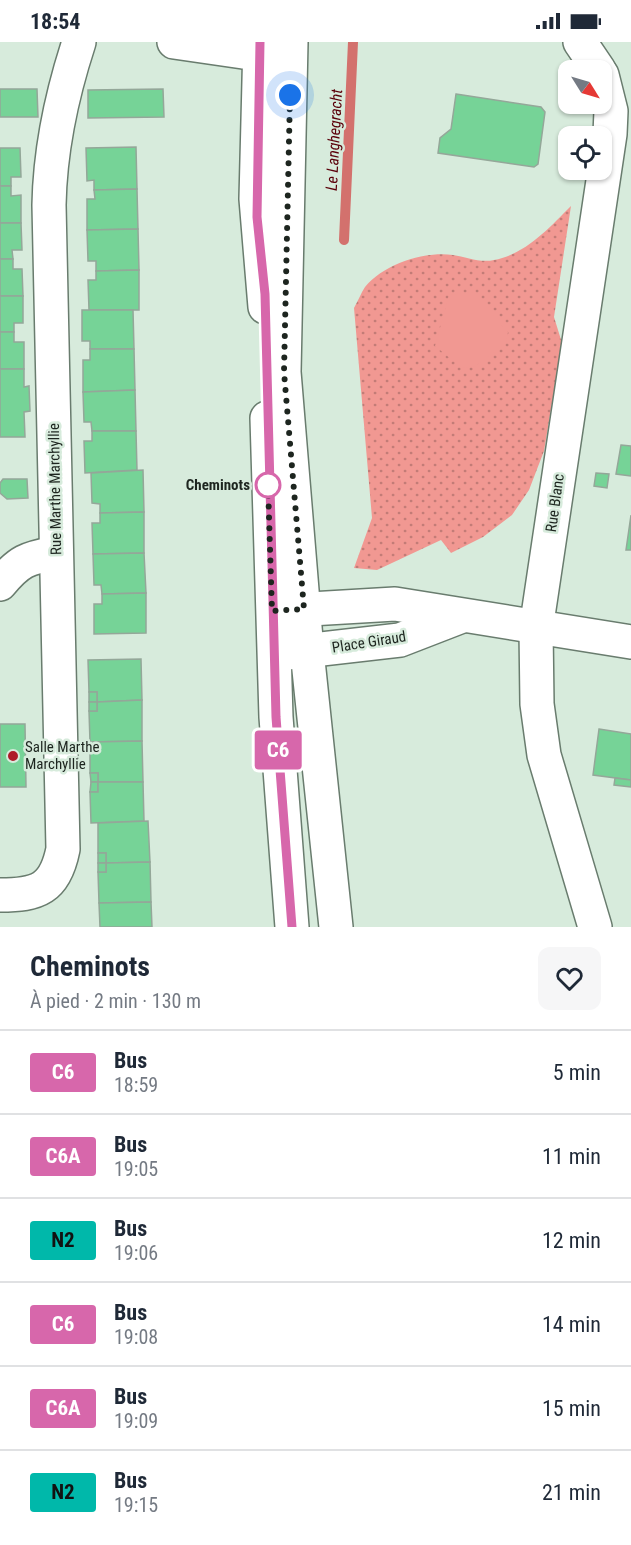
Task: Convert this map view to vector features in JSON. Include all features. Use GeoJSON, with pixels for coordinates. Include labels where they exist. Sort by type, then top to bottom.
{"type":"FeatureCollection","features":[{"type":"Feature","properties":{"kind":"street","name":"Rue Marthe Marchyllie"},"geometry":{"type":"LineString","coordinates":[[0,895],[32,894],[44,886],[55,874],[63,849],[50,183],[64,93],[78,42]]}},
{"type":"Feature","properties":{"kind":"street"},"geometry":{"type":"LineString","coordinates":[[174,42],[224,50],[276,46]]}},
{"type":"Feature","properties":{"kind":"street"},"geometry":{"type":"LineString","coordinates":[[580,42],[592,60]]}},
{"type":"Feature","properties":{"kind":"street"},"geometry":{"type":"LineString","coordinates":[[276,46],[284,372],[307,651],[336,927]]}},
{"type":"Feature","properties":{"kind":"street"},"geometry":{"type":"LineString","coordinates":[[276,46],[256,199],[265,294],[273,654],[281,795],[292,927]]}},
{"type":"Feature","properties":{"kind":"street","name":"Rue Blanc"},"geometry":{"type":"LineString","coordinates":[[595,927],[544,755],[537,704],[536,629],[620,147],[612,114]]}},
{"type":"Feature","properties":{"kind":"street"},"geometry":{"type":"LineString","coordinates":[[0,584],[13,568],[26,559],[56,553]]}},
{"type":"Feature","properties":{"kind":"street","name":"Place Giraud"},"geometry":{"type":"LineString","coordinates":[[272,611],[395,604],[536,629],[631,642]]}},
{"type":"Feature","properties":{"kind":"street","name":"Place Giraud"},"geometry":{"type":"LineString","coordinates":[[273,654],[400,640],[462,616]]}},
{"type":"Feature","properties":{"kind":"shaded area"},"geometry":{"type":"Polygon","coordinates":[[[571,206],[554,317],[562,343],[544,451],[529,490],[512,515],[483,537],[451,553],[441,540],[377,570],[354,568],[372,518],[354,308],[365,287],[383,272],[417,257],[442,254],[484,261],[506,257],[536,239],[571,206]]]}},
{"type":"Feature","properties":{"kind":"shaded area"},"geometry":{"type":"Polygon","coordinates":[[[473,292],[508,332],[506,343],[476,366],[462,368],[435,346],[449,295],[473,292]]]}},
{"type":"Feature","properties":{"kind":"building"},"geometry":{"type":"Polygon","coordinates":[[[0,89],[37,89],[38,117],[0,117],[0,89]]]}},
{"type":"Feature","properties":{"kind":"building"},"geometry":{"type":"Polygon","coordinates":[[[163,89],[164,117],[88,118],[88,90],[163,89]]]}},
{"type":"Feature","properties":{"kind":"building"},"geometry":{"type":"Polygon","coordinates":[[[456,94],[541,107],[545,112],[538,164],[534,167],[438,153],[440,138],[451,129],[456,94]]]}},
{"type":"Feature","properties":{"kind":"building"},"geometry":{"type":"Polygon","coordinates":[[[136,147],[137,189],[94,190],[94,180],[87,181],[86,148],[136,147]]]}},
{"type":"Feature","properties":{"kind":"building"},"geometry":{"type":"Polygon","coordinates":[[[0,148],[20,148],[21,177],[11,177],[11,186],[0,186],[0,148]]]}},
{"type":"Feature","properties":{"kind":"building"},"geometry":{"type":"Polygon","coordinates":[[[0,186],[11,186],[11,196],[21,195],[21,223],[0,223],[0,186]]]}},
{"type":"Feature","properties":{"kind":"building"},"geometry":{"type":"Polygon","coordinates":[[[137,189],[138,229],[87,230],[87,199],[95,199],[94,190],[137,189]]]}},
{"type":"Feature","properties":{"kind":"building"},"geometry":{"type":"Polygon","coordinates":[[[0,223],[21,223],[22,250],[12,250],[13,259],[0,259],[0,223]]]}},
{"type":"Feature","properties":{"kind":"building"},"geometry":{"type":"Polygon","coordinates":[[[138,229],[139,270],[96,271],[96,261],[88,261],[87,230],[138,229]]]}},
{"type":"Feature","properties":{"kind":"building"},"geometry":{"type":"Polygon","coordinates":[[[0,259],[13,259],[13,269],[22,269],[23,296],[0,296],[0,259]]]}},
{"type":"Feature","properties":{"kind":"building"},"geometry":{"type":"Polygon","coordinates":[[[139,270],[139,310],[89,310],[88,280],[96,280],[96,271],[139,270]]]}},
{"type":"Feature","properties":{"kind":"building"},"geometry":{"type":"Polygon","coordinates":[[[0,296],[23,296],[23,323],[14,323],[14,332],[0,332],[0,296]]]}},
{"type":"Feature","properties":{"kind":"building"},"geometry":{"type":"Polygon","coordinates":[[[82,310],[133,310],[134,349],[90,349],[90,341],[82,341],[82,310]]]}},
{"type":"Feature","properties":{"kind":"building"},"geometry":{"type":"Polygon","coordinates":[[[0,332],[14,332],[14,342],[24,342],[24,369],[0,369],[0,332]]]}},
{"type":"Feature","properties":{"kind":"building"},"geometry":{"type":"Polygon","coordinates":[[[90,349],[134,349],[135,390],[83,392],[83,360],[90,360],[90,349]]]}},
{"type":"Feature","properties":{"kind":"building"},"geometry":{"type":"Polygon","coordinates":[[[0,369],[24,369],[24,387],[29,386],[30,411],[24,412],[25,437],[0,437],[0,369]]]}},
{"type":"Feature","properties":{"kind":"building"},"geometry":{"type":"Polygon","coordinates":[[[135,390],[136,431],[92,431],[91,422],[84,422],[83,392],[135,390]]]}},
{"type":"Feature","properties":{"kind":"building"},"geometry":{"type":"Polygon","coordinates":[[[92,431],[136,431],[137,470],[85,473],[84,441],[92,441],[92,431]]]}},
{"type":"Feature","properties":{"kind":"building"},"geometry":{"type":"Polygon","coordinates":[[[621,445],[631,446],[631,476],[616,474],[621,445]]]}},
{"type":"Feature","properties":{"kind":"building"},"geometry":{"type":"Polygon","coordinates":[[[143,470],[144,512],[100,513],[100,504],[92,503],[91,473],[143,470]]]}},
{"type":"Feature","properties":{"kind":"building"},"geometry":{"type":"Polygon","coordinates":[[[596,473],[609,474],[607,488],[594,486],[596,473]]]}},
{"type":"Feature","properties":{"kind":"building"},"geometry":{"type":"Polygon","coordinates":[[[3,479],[27,479],[28,498],[7,499],[0,493],[0,483],[3,479]]]}},
{"type":"Feature","properties":{"kind":"building"},"geometry":{"type":"Polygon","coordinates":[[[144,512],[144,553],[93,554],[92,523],[100,523],[100,513],[144,512]]]}},
{"type":"Feature","properties":{"kind":"building"},"geometry":{"type":"Polygon","coordinates":[[[631,515],[631,550],[626,550],[631,515]]]}},
{"type":"Feature","properties":{"kind":"building"},"geometry":{"type":"Polygon","coordinates":[[[144,553],[146,593],[102,594],[101,585],[94,585],[93,554],[144,553]]]}},
{"type":"Feature","properties":{"kind":"building"},"geometry":{"type":"Polygon","coordinates":[[[146,593],[146,633],[94,634],[94,604],[102,604],[102,594],[146,593]]]}},
{"type":"Feature","properties":{"kind":"building"},"geometry":{"type":"Polygon","coordinates":[[[141,659],[142,700],[97,702],[97,692],[89,692],[88,660],[141,659]]]}},
{"type":"Feature","properties":{"kind":"building"},"geometry":{"type":"Polygon","coordinates":[[[89,692],[97,692],[97,702],[89,702],[89,692]]]}},
{"type":"Feature","properties":{"kind":"building"},"geometry":{"type":"Polygon","coordinates":[[[142,700],[142,741],[90,742],[89,711],[97,711],[97,702],[142,700]]]}},
{"type":"Feature","properties":{"kind":"building"},"geometry":{"type":"Polygon","coordinates":[[[89,702],[97,702],[97,711],[89,711],[89,702]]]}},
{"type":"Feature","properties":{"kind":"building","name":"Salle Marthe Marchyllie"},"geometry":{"type":"Polygon","coordinates":[[[0,724],[25,724],[26,787],[0,787],[0,724]]]}},
{"type":"Feature","properties":{"kind":"building"},"geometry":{"type":"Polygon","coordinates":[[[599,729],[631,734],[631,780],[593,775],[599,729]]]}},
{"type":"Feature","properties":{"kind":"building"},"geometry":{"type":"Polygon","coordinates":[[[142,741],[143,782],[98,782],[98,773],[90,773],[90,742],[142,741]]]}},
{"type":"Feature","properties":{"kind":"building"},"geometry":{"type":"Polygon","coordinates":[[[90,773],[98,773],[98,782],[91,782],[90,773]]]}},
{"type":"Feature","properties":{"kind":"building"},"geometry":{"type":"Polygon","coordinates":[[[615,778],[631,780],[631,787],[614,785],[615,778]]]}},
{"type":"Feature","properties":{"kind":"building"},"geometry":{"type":"Polygon","coordinates":[[[91,782],[98,782],[98,792],[90,792],[91,782]]]}},
{"type":"Feature","properties":{"kind":"building"},"geometry":{"type":"Polygon","coordinates":[[[98,782],[143,782],[144,821],[91,823],[90,792],[98,792],[98,782]]]}},
{"type":"Feature","properties":{"kind":"building"},"geometry":{"type":"Polygon","coordinates":[[[148,821],[150,862],[106,863],[106,853],[98,853],[98,823],[148,821]]]}},
{"type":"Feature","properties":{"kind":"building"},"geometry":{"type":"Polygon","coordinates":[[[98,853],[106,853],[106,863],[98,863],[98,853]]]}},
{"type":"Feature","properties":{"kind":"building"},"geometry":{"type":"Polygon","coordinates":[[[150,862],[151,902],[99,903],[98,872],[106,872],[106,863],[150,862]]]}},
{"type":"Feature","properties":{"kind":"building"},"geometry":{"type":"Polygon","coordinates":[[[98,863],[106,863],[106,872],[98,872],[98,863]]]}},
{"type":"Feature","properties":{"kind":"building"},"geometry":{"type":"Polygon","coordinates":[[[151,902],[152,927],[100,927],[99,903],[151,902]]]}},
{"type":"Feature","properties":{"kind":"waterway","name":"Le Langhegracht"},"geometry":{"type":"LineString","coordinates":[[344,240],[353,42]]}},
{"type":"Feature","properties":{"kind":"bus line","name":"C6"},"geometry":{"type":"LineString","coordinates":[[260,42],[256,199],[265,294],[268,490],[276,717],[292,927]]}},
{"type":"Feature","properties":{"kind":"place","name":"Cheminots"},"geometry":{"type":"Point","coordinates":[268,485]}},
{"type":"Feature","properties":{"kind":"place","name":"Salle Marthe Marchyllie"},"geometry":{"type":"Point","coordinates":[13,756]}},
{"type":"Feature","properties":{"kind":"route"},"geometry":{"type":"LineString","coordinates":[[268,485],[272,611],[304,609],[284,372],[290,95]]}}]}
